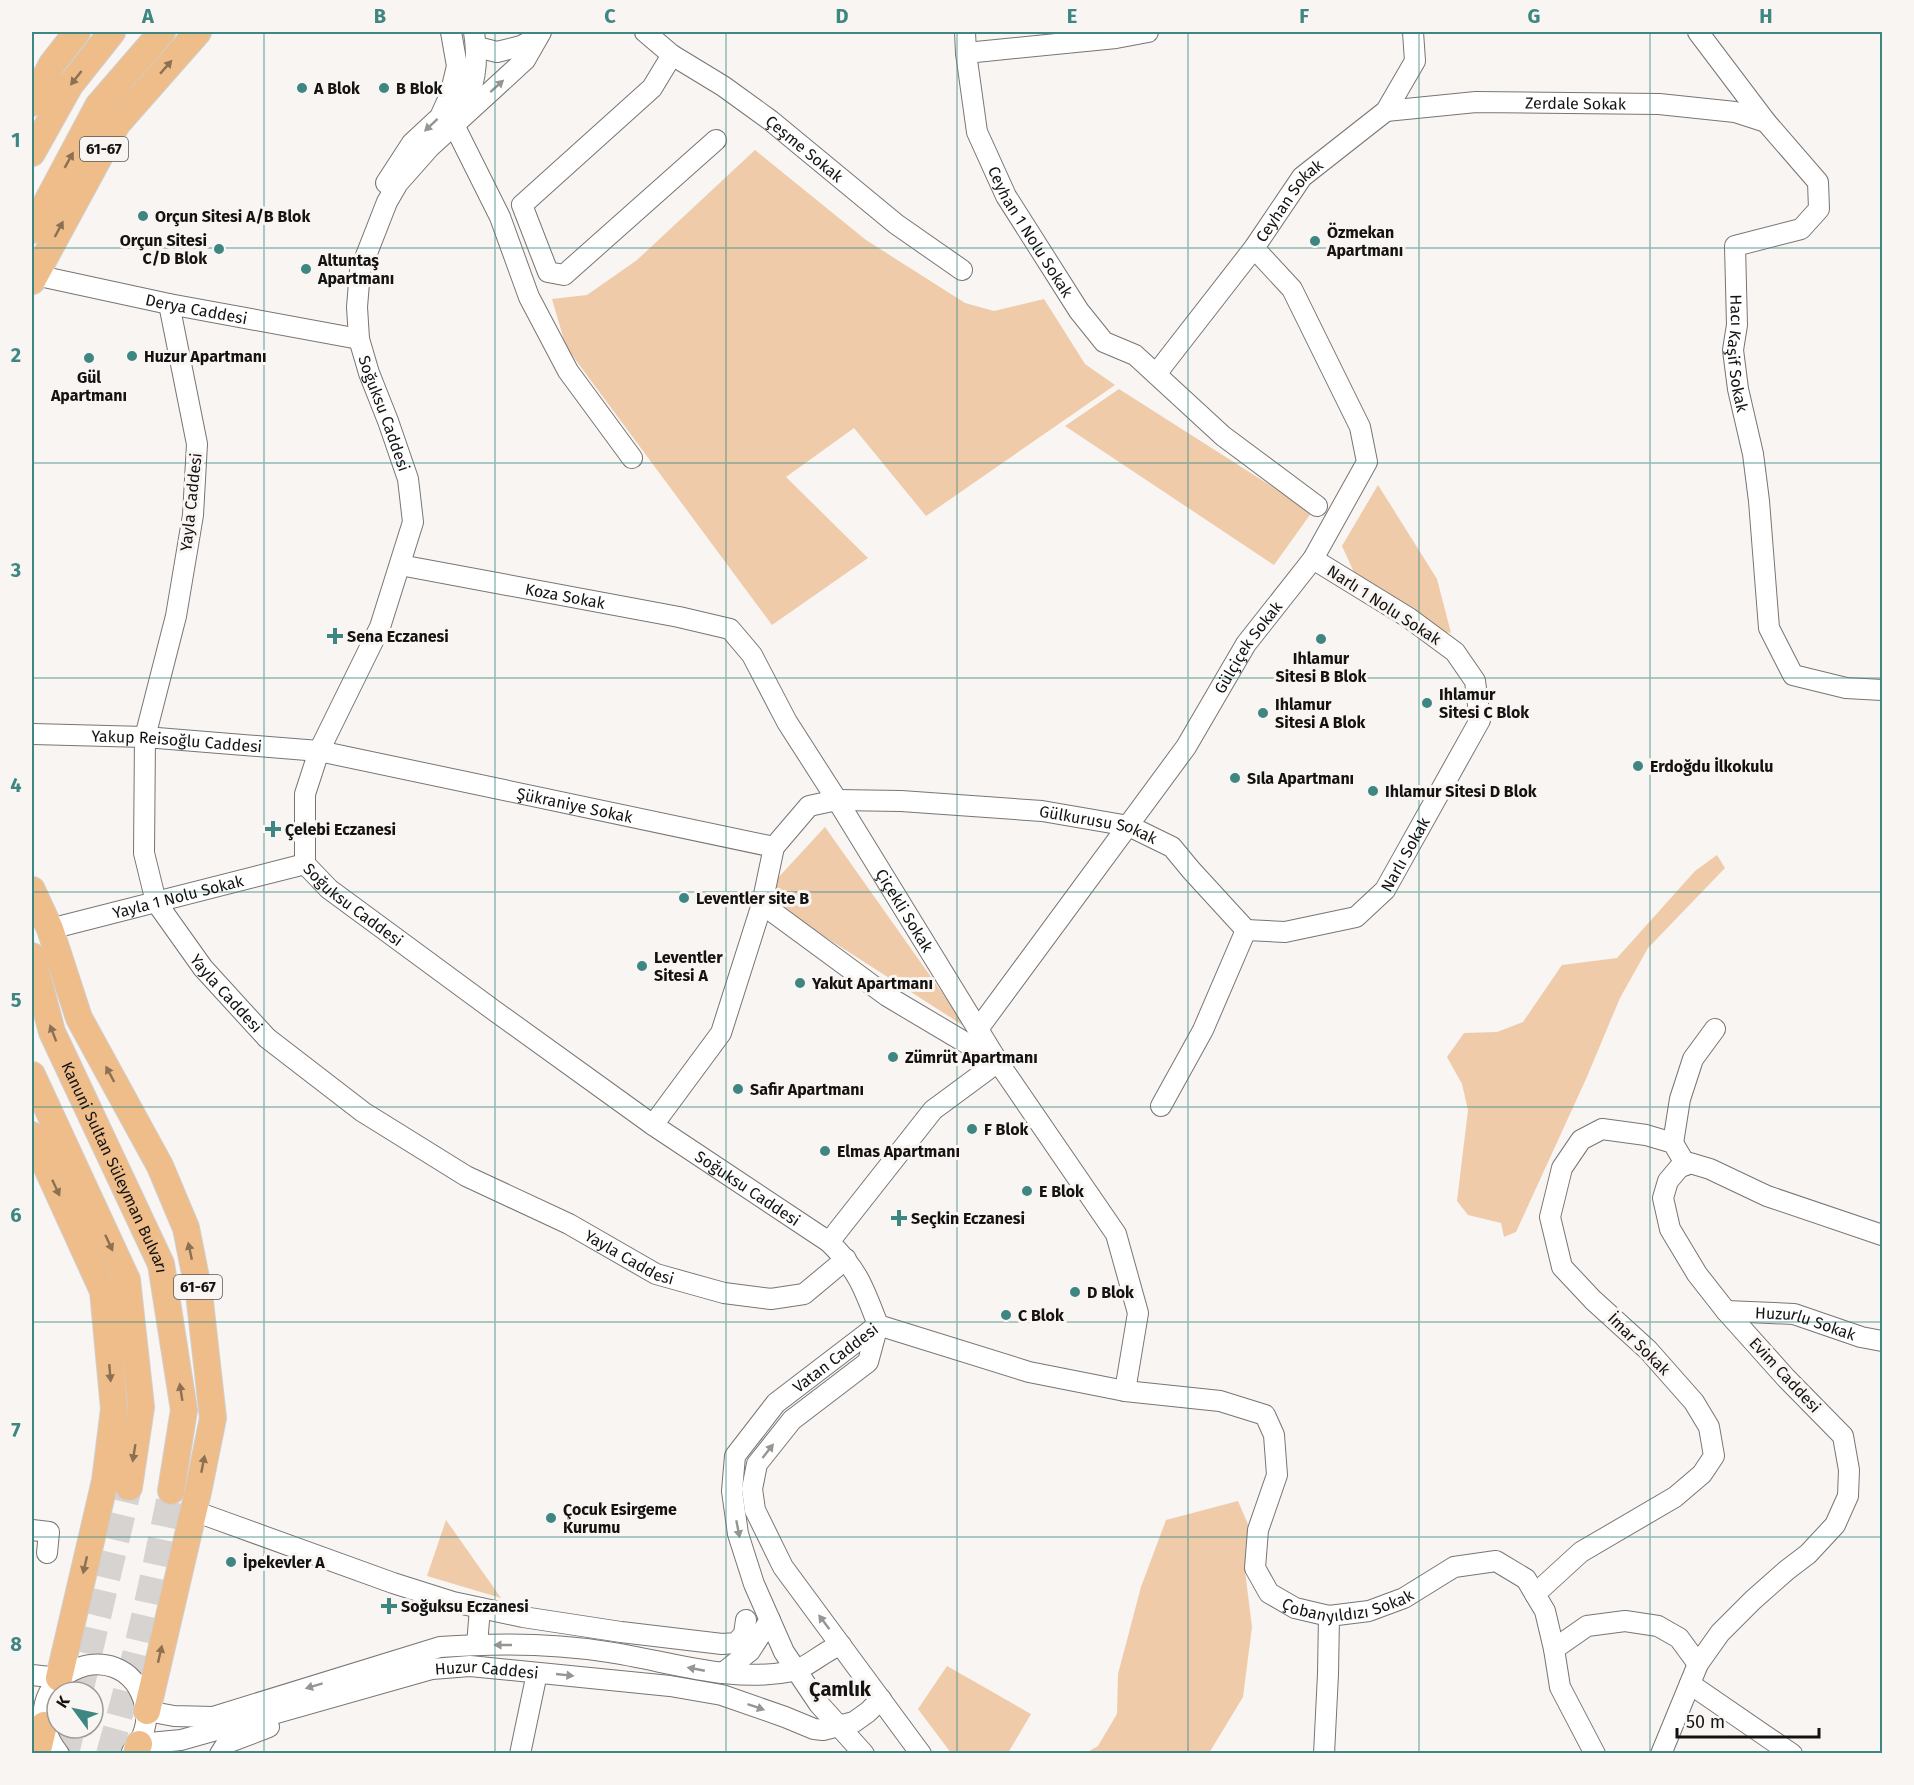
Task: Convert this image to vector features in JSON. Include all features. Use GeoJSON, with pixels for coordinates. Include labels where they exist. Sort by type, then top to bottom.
{"type":"FeatureCollection","features":[{"type":"Feature","properties":{"kind":"main road"},"geometry":{"type":"LineString","coordinates":[[32,103],[52,64],[77,32]]}},
{"type":"Feature","properties":{"kind":"main road"},"geometry":{"type":"LineString","coordinates":[[32,153],[70,85],[112,32]]}},
{"type":"Feature","properties":{"kind":"main road","name":"61-67"},"geometry":{"type":"LineString","coordinates":[[32,230],[98,106],[162,32]]}},
{"type":"Feature","properties":{"kind":"main road","name":"61-67"},"geometry":{"type":"LineString","coordinates":[[33,278],[117,124],[198,32]]}},
{"type":"Feature","properties":{"kind":"main road","name":"61-67"},"geometry":{"type":"LineString","coordinates":[[32,890],[50,929],[79,1018],[160,1166],[186,1228],[200,1293],[213,1418],[147,1711]]}},
{"type":"Feature","properties":{"kind":"main road","name":"Kanuni Sultan Süleyman Bulvarı"},"geometry":{"type":"LineString","coordinates":[[32,956],[52,1032],[160,1264],[184,1410],[171,1491]]}},
{"type":"Feature","properties":{"kind":"main road","name":"Kanuni Sultan Süleyman Bulvarı"},"geometry":{"type":"LineString","coordinates":[[32,1075],[127,1280],[141,1407],[129,1487]]}},
{"type":"Feature","properties":{"kind":"main road"},"geometry":{"type":"LineString","coordinates":[[32,1135],[103,1290],[114,1408],[105,1481],[59,1678]]}},
{"type":"Feature","properties":{"kind":"main road"},"geometry":{"type":"LineString","coordinates":[[37,1754],[38,1721]]}},
{"type":"Feature","properties":{"kind":"street"},"geometry":{"type":"LineString","coordinates":[[360,271],[370,222],[382,188],[412,143],[440,117],[450,95],[457,66],[451,32]]}},
{"type":"Feature","properties":{"kind":"street","name":"Çeşme Sokak"},"geometry":{"type":"LineString","coordinates":[[645,32],[672,54],[723,86],[760,113],[896,224],[962,270]]}},
{"type":"Feature","properties":{"kind":"street"},"geometry":{"type":"LineString","coordinates":[[965,32],[966,53],[1116,38],[1148,32]]}},
{"type":"Feature","properties":{"kind":"street","name":"Ceyhan Sokak"},"geometry":{"type":"LineString","coordinates":[[1156,374],[1254,248],[1302,177],[1386,111],[1415,61],[1413,32]]}},
{"type":"Feature","properties":{"kind":"street","name":"Hacı Kaşif Sokak"},"geometry":{"type":"LineString","coordinates":[[1698,32],[1766,122],[1818,182],[1819,209],[1801,229],[1735,246],[1737,325],[1733,350],[1738,388],[1755,466],[1769,628],[1793,675],[1846,688],[1882,690]]}},
{"type":"Feature","properties":{"kind":"street"},"geometry":{"type":"LineString","coordinates":[[475,39],[497,52],[521,46],[539,34]]}},
{"type":"Feature","properties":{"kind":"street","name":"Soğuksu Caddesi"},"geometry":{"type":"LineString","coordinates":[[539,34],[525,60],[429,148],[398,183],[387,202],[360,271],[357,307],[359,339],[408,479],[413,522],[380,627],[319,751],[305,794],[305,864],[329,889],[653,1125],[829,1242],[846,1258],[858,1275],[878,1325]]}},
{"type":"Feature","properties":{"kind":"street"},"geometry":{"type":"LineString","coordinates":[[475,39],[476,71],[469,98],[454,125],[500,217],[529,297],[568,371],[632,458]]}},
{"type":"Feature","properties":{"kind":"street","name":"Ceyhan 1 Nolu Sokak"},"geometry":{"type":"LineString","coordinates":[[966,53],[977,132],[1006,196],[1079,312],[1104,342],[1135,355],[1223,436],[1317,506]]}},
{"type":"Feature","properties":{"kind":"street"},"geometry":{"type":"LineString","coordinates":[[672,54],[652,88],[522,205],[548,272],[564,275],[716,140]]}},
{"type":"Feature","properties":{"kind":"street","name":"Zerdale Sokak"},"geometry":{"type":"LineString","coordinates":[[1386,111],[1476,102],[1659,104],[1736,112],[1766,122]]}},
{"type":"Feature","properties":{"kind":"street","name":"Gülçiçek Sokak"},"geometry":{"type":"LineString","coordinates":[[978,1029],[1186,747],[1246,644],[1313,559],[1367,462],[1360,427],[1292,289],[1254,248]]}},
{"type":"Feature","properties":{"kind":"street","name":"Derya Caddesi"},"geometry":{"type":"LineString","coordinates":[[33,278],[359,339]]}},
{"type":"Feature","properties":{"kind":"street","name":"Yayla Caddesi"},"geometry":{"type":"LineString","coordinates":[[169,304],[197,444],[193,515],[176,616],[145,737],[144,853],[156,902],[203,968],[267,1038],[363,1112],[466,1176],[569,1224],[656,1274],[724,1293],[771,1299],[804,1294],[846,1258]]}},
{"type":"Feature","properties":{"kind":"street","name":"Narlı 1 Nolu Sokak"},"geometry":{"type":"LineString","coordinates":[[1313,559],[1409,618],[1455,652],[1475,681]]}},
{"type":"Feature","properties":{"kind":"street","name":"Koza Sokak"},"geometry":{"type":"LineString","coordinates":[[400,565],[668,615],[730,629]]}},
{"type":"Feature","properties":{"kind":"street","name":"Çiçekli Sokak"},"geometry":{"type":"LineString","coordinates":[[730,629],[752,655],[787,722],[998,1062],[1116,1234],[1138,1313],[1125,1390]]}},
{"type":"Feature","properties":{"kind":"street","name":"Narlı Sokak"},"geometry":{"type":"LineString","coordinates":[[1246,930],[1285,932],[1356,916],[1385,890],[1480,720],[1475,681]]}},
{"type":"Feature","properties":{"kind":"street","name":"Yakup Reisoğlu Caddesi"},"geometry":{"type":"LineString","coordinates":[[33,734],[145,737],[319,751]]}},
{"type":"Feature","properties":{"kind":"street","name":"Şükraniye Sokak"},"geometry":{"type":"LineString","coordinates":[[319,751],[774,847]]}},
{"type":"Feature","properties":{"kind":"street","name":"Gülkurusu Sokak"},"geometry":{"type":"LineString","coordinates":[[774,847],[809,806],[837,800],[902,801],[1042,811],[1129,826],[1172,847],[1246,930]]}},
{"type":"Feature","properties":{"kind":"street"},"geometry":{"type":"LineString","coordinates":[[653,1125],[721,1034],[762,904],[774,847]]}},
{"type":"Feature","properties":{"kind":"street","name":"Yayla 1 Nolu Sokak"},"geometry":{"type":"LineString","coordinates":[[50,929],[305,864]]}},
{"type":"Feature","properties":{"kind":"street"},"geometry":{"type":"LineString","coordinates":[[762,904],[887,996],[998,1062],[933,1110],[829,1242]]}},
{"type":"Feature","properties":{"kind":"street"},"geometry":{"type":"LineString","coordinates":[[1161,1106],[1203,1030],[1246,930]]}},
{"type":"Feature","properties":{"kind":"street"},"geometry":{"type":"LineString","coordinates":[[1715,1029],[1693,1059],[1680,1098],[1673,1143],[1686,1165],[1690,1163],[1710,1168],[1767,1196],[1882,1235]]}},
{"type":"Feature","properties":{"kind":"street","name":"İmar Sokak"},"geometry":{"type":"LineString","coordinates":[[1535,1594],[1581,1552],[1675,1497],[1702,1474],[1714,1456],[1708,1427],[1695,1402],[1648,1350],[1593,1300],[1562,1267],[1550,1217],[1562,1168],[1581,1140],[1602,1129],[1646,1135],[1673,1143]]}},
{"type":"Feature","properties":{"kind":"street","name":"Evim Caddesi"},"geometry":{"type":"LineString","coordinates":[[1661,1754],[1698,1664],[1720,1633],[1754,1600],[1808,1554],[1835,1525],[1848,1496],[1849,1470],[1843,1436],[1786,1378],[1726,1311],[1697,1274],[1670,1228],[1663,1198],[1668,1182],[1679,1168],[1686,1165]]}},
{"type":"Feature","properties":{"kind":"street","name":"Huzurlu Sokak"},"geometry":{"type":"LineString","coordinates":[[1726,1311],[1794,1314],[1861,1337],[1882,1341]]}},
{"type":"Feature","properties":{"kind":"street","name":"Çobanyıldızı Sokak"},"geometry":{"type":"LineString","coordinates":[[878,1325],[1029,1372],[1125,1390],[1220,1401],[1265,1415],[1274,1435],[1277,1475],[1258,1530],[1255,1568],[1269,1593],[1295,1608],[1329,1616],[1369,1611],[1404,1598],[1454,1567],[1496,1561],[1526,1579],[1545,1611],[1560,1688],[1595,1754]]}},
{"type":"Feature","properties":{"kind":"street","name":"Vatan Caddesi"},"geometry":{"type":"LineString","coordinates":[[864,1754],[819,1704],[784,1653],[754,1584],[738,1534],[732,1491],[735,1456],[776,1403],[878,1325]]}},
{"type":"Feature","properties":{"kind":"street","name":"Vatan Caddesi"},"geometry":{"type":"LineString","coordinates":[[878,1325],[868,1362],[792,1420],[757,1464],[752,1489],[755,1510],[783,1567],[921,1754]]}},
{"type":"Feature","properties":{"kind":"street"},"geometry":{"type":"LineString","coordinates":[[205,1515],[442,1599],[523,1617],[722,1644],[736,1643],[744,1634],[746,1620]]}},
{"type":"Feature","properties":{"kind":"street"},"geometry":{"type":"LineString","coordinates":[[32,1530],[49,1532],[47,1553]]}},
{"type":"Feature","properties":{"kind":"street"},"geometry":{"type":"LineString","coordinates":[[477,1645],[480,1608]]}},
{"type":"Feature","properties":{"kind":"street"},"geometry":{"type":"LineString","coordinates":[[1324,1754],[1329,1616]]}},
{"type":"Feature","properties":{"kind":"street"},"geometry":{"type":"LineString","coordinates":[[723,1673],[750,1651],[770,1620]]}},
{"type":"Feature","properties":{"kind":"street"},"geometry":{"type":"LineString","coordinates":[[1554,1649],[1587,1626],[1625,1621],[1658,1626],[1679,1638],[1698,1664]]}},
{"type":"Feature","properties":{"kind":"street","name":"Huzur Caddesi"},"geometry":{"type":"LineString","coordinates":[[147,1711],[174,1716],[213,1717],[440,1647],[528,1645],[607,1652],[738,1675],[796,1671]]}},
{"type":"Feature","properties":{"kind":"street"},"geometry":{"type":"LineString","coordinates":[[796,1671],[830,1649],[841,1645]]}},
{"type":"Feature","properties":{"kind":"street"},"geometry":{"type":"LineString","coordinates":[[59,1754],[38,1721],[50,1692],[59,1678],[73,1669],[89,1665],[106,1665],[121,1671],[134,1682],[143,1696],[147,1711]]}},
{"type":"Feature","properties":{"kind":"street","name":"Huzur Caddesi"},"geometry":{"type":"LineString","coordinates":[[135,1750],[187,1747],[400,1678],[432,1669],[470,1666],[680,1688],[722,1695],[814,1729],[823,1730],[854,1722],[881,1699]]}},
{"type":"Feature","properties":{"kind":"street"},"geometry":{"type":"LineString","coordinates":[[520,1754],[537,1672]]}},
{"type":"Feature","properties":{"kind":"street"},"geometry":{"type":"LineString","coordinates":[[32,1675],[59,1678]]}},
{"type":"Feature","properties":{"kind":"street"},"geometry":{"type":"LineString","coordinates":[[220,1754],[227,1743],[400,1678]]}},
{"type":"Feature","properties":{"kind":"street"},"geometry":{"type":"LineString","coordinates":[[1690,1684],[1792,1754]]}},
{"type":"Feature","properties":{"kind":"street","name":"61-67"},"geometry":{"type":"LineString","coordinates":[[135,1750],[146,1728],[147,1711]]}},
{"type":"Feature","properties":{"kind":"shaded area"},"geometry":{"type":"Polygon","coordinates":[[[755,150],[866,240],[965,303],[994,311],[1044,299],[1085,364],[1115,385],[926,516],[854,428],[786,477],[868,558],[772,625],[566,347],[552,299],[587,295],[637,260],[755,150]]]}},
{"type":"Feature","properties":{"kind":"shaded area"},"geometry":{"type":"Polygon","coordinates":[[[1119,389],[1312,512],[1274,565],[1065,426],[1119,389]]]}},
{"type":"Feature","properties":{"kind":"shaded area"},"geometry":{"type":"Polygon","coordinates":[[[1378,485],[1437,579],[1451,633],[1440,631],[1356,577],[1342,546],[1378,485]]]}},
{"type":"Feature","properties":{"kind":"shaded area"},"geometry":{"type":"Polygon","coordinates":[[[825,827],[967,1028],[777,906],[776,880],[825,827]]]}},
{"type":"Feature","properties":{"kind":"shaded area"},"geometry":{"type":"Polygon","coordinates":[[[1717,855],[1725,868],[1648,948],[1620,998],[1586,1079],[1516,1232],[1504,1237],[1501,1223],[1468,1215],[1457,1201],[1468,1110],[1462,1084],[1447,1057],[1464,1033],[1497,1032],[1523,1022],[1562,965],[1617,958],[1695,871],[1717,855]]]}},
{"type":"Feature","properties":{"kind":"shaded area"},"geometry":{"type":"Polygon","coordinates":[[[1238,1501],[1250,1529],[1245,1571],[1252,1627],[1243,1697],[1209,1753],[1084,1754],[1098,1746],[1117,1714],[1118,1674],[1141,1587],[1166,1520],[1238,1501]]]}},
{"type":"Feature","properties":{"kind":"shaded area"},"geometry":{"type":"Polygon","coordinates":[[[446,1520],[501,1598],[427,1576],[446,1520]]]}},
{"type":"Feature","properties":{"kind":"shaded area"},"geometry":{"type":"Polygon","coordinates":[[[947,1666],[1031,1714],[1008,1753],[951,1753],[918,1709],[947,1666]]]}},
{"type":"Feature","properties":{"kind":"tunnel"},"geometry":{"type":"LineString","coordinates":[[83,1680],[129,1487]]}},
{"type":"Feature","properties":{"kind":"tunnel"},"geometry":{"type":"LineString","coordinates":[[109,1754],[143,1623],[171,1491]]}},
{"type":"Feature","properties":{"kind":"tunnel"},"geometry":{"type":"LineString","coordinates":[[66,1754],[69,1740]]}},
{"type":"Feature","properties":{"kind":"place","name":"A Blok"},"geometry":{"type":"Point","coordinates":[302,88]}},
{"type":"Feature","properties":{"kind":"place","name":"B Blok"},"geometry":{"type":"Point","coordinates":[384,88]}},
{"type":"Feature","properties":{"kind":"place","name":"Orçun Sitesi A/B Blok"},"geometry":{"type":"Point","coordinates":[143,216]}},
{"type":"Feature","properties":{"kind":"place","name":"Özmekan Apartmanı"},"geometry":{"type":"Point","coordinates":[1315,241]}},
{"type":"Feature","properties":{"kind":"place","name":"Orçun Sitesi C/D Blok"},"geometry":{"type":"Point","coordinates":[219,249]}},
{"type":"Feature","properties":{"kind":"place","name":"Altuntaş Apartmanı"},"geometry":{"type":"Point","coordinates":[306,269]}},
{"type":"Feature","properties":{"kind":"place","name":"Huzur Apartmanı"},"geometry":{"type":"Point","coordinates":[132,356]}},
{"type":"Feature","properties":{"kind":"place","name":"Gül Apartmanı"},"geometry":{"type":"Point","coordinates":[89,358]}},
{"type":"Feature","properties":{"kind":"place","name":"Sena Eczanesi"},"geometry":{"type":"Point","coordinates":[335,636]}},
{"type":"Feature","properties":{"kind":"place","name":"Ihlamur Sitesi B Blok"},"geometry":{"type":"Point","coordinates":[1321,639]}},
{"type":"Feature","properties":{"kind":"place","name":"Ihlamur Sitesi C Blok"},"geometry":{"type":"Point","coordinates":[1427,703]}},
{"type":"Feature","properties":{"kind":"place","name":"Ihlamur Sitesi A Blok"},"geometry":{"type":"Point","coordinates":[1263,713]}},
{"type":"Feature","properties":{"kind":"place","name":"Erdoğdu İlkokulu"},"geometry":{"type":"Point","coordinates":[1638,766]}},
{"type":"Feature","properties":{"kind":"place","name":"Sıla Apartmanı"},"geometry":{"type":"Point","coordinates":[1235,778]}},
{"type":"Feature","properties":{"kind":"place","name":"Ihlamur Sitesi D Blok"},"geometry":{"type":"Point","coordinates":[1373,791]}},
{"type":"Feature","properties":{"kind":"place","name":"Çelebi Eczanesi"},"geometry":{"type":"Point","coordinates":[273,829]}},
{"type":"Feature","properties":{"kind":"place","name":"Leventler site B"},"geometry":{"type":"Point","coordinates":[684,898]}},
{"type":"Feature","properties":{"kind":"place","name":"Leventler Sitesi A"},"geometry":{"type":"Point","coordinates":[642,966]}},
{"type":"Feature","properties":{"kind":"place","name":"Yakut Apartmanı"},"geometry":{"type":"Point","coordinates":[800,983]}},
{"type":"Feature","properties":{"kind":"place","name":"Zümrüt Apartmanı"},"geometry":{"type":"Point","coordinates":[893,1057]}},
{"type":"Feature","properties":{"kind":"place","name":"Safir Apartmanı"},"geometry":{"type":"Point","coordinates":[738,1089]}},
{"type":"Feature","properties":{"kind":"place","name":"F Blok"},"geometry":{"type":"Point","coordinates":[972,1129]}},
{"type":"Feature","properties":{"kind":"place","name":"Elmas Apartmanı"},"geometry":{"type":"Point","coordinates":[825,1151]}},
{"type":"Feature","properties":{"kind":"place","name":"E Blok"},"geometry":{"type":"Point","coordinates":[1027,1191]}},
{"type":"Feature","properties":{"kind":"place","name":"Seçkin Eczanesi"},"geometry":{"type":"Point","coordinates":[899,1218]}},
{"type":"Feature","properties":{"kind":"place","name":"D Blok"},"geometry":{"type":"Point","coordinates":[1075,1292]}},
{"type":"Feature","properties":{"kind":"place","name":"C Blok"},"geometry":{"type":"Point","coordinates":[1006,1315]}},
{"type":"Feature","properties":{"kind":"place","name":"Çocuk Esirgeme Kurumu"},"geometry":{"type":"Point","coordinates":[551,1518]}},
{"type":"Feature","properties":{"kind":"place","name":"İpekevler A"},"geometry":{"type":"Point","coordinates":[231,1562]}},
{"type":"Feature","properties":{"kind":"place","name":"Soğuksu Eczanesi"},"geometry":{"type":"Point","coordinates":[389,1606]}},
{"type":"Feature","properties":{"kind":"district","name":"Çamlık"},"geometry":{"type":"Point","coordinates":[840,1689]}}]}
